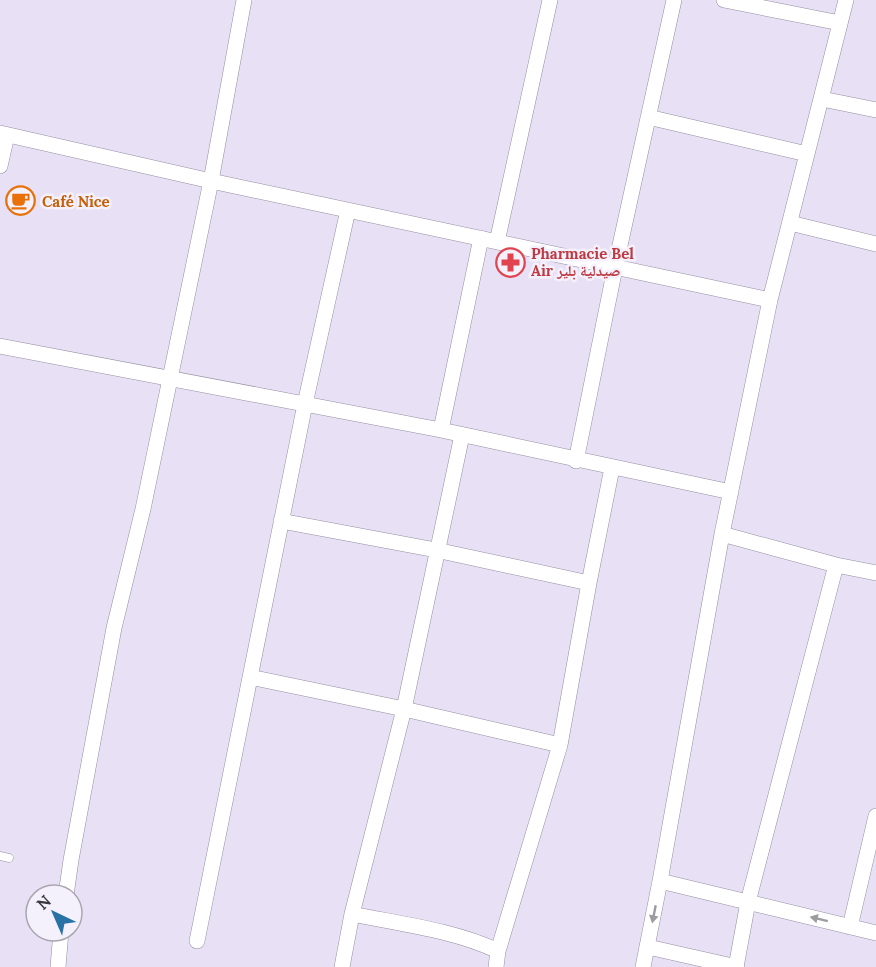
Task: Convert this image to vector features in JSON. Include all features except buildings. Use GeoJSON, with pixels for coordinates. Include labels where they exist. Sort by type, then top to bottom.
{"type":"FeatureCollection","features":[{"type":"Feature","properties":{"kind":"street"},"geometry":{"type":"LineString","coordinates":[[68,883],[114,627],[143,509],[168,379],[211,181],[244,0]]}},
{"type":"Feature","properties":{"kind":"street"},"geometry":{"type":"LineString","coordinates":[[496,242],[550,0]]}},
{"type":"Feature","properties":{"kind":"street"},"geometry":{"type":"LineString","coordinates":[[576,460],[615,268],[674,0]]}},
{"type":"Feature","properties":{"kind":"street"},"geometry":{"type":"LineString","coordinates":[[724,0],[840,23]]}},
{"type":"Feature","properties":{"kind":"street"},"geometry":{"type":"LineString","coordinates":[[643,967],[722,534],[770,300],[846,0]]}},
{"type":"Feature","properties":{"kind":"street"},"geometry":{"type":"LineString","coordinates":[[822,99],[876,110]]}},
{"type":"Feature","properties":{"kind":"street"},"geometry":{"type":"LineString","coordinates":[[648,117],[807,154]]}},
{"type":"Feature","properties":{"kind":"street"},"geometry":{"type":"LineString","coordinates":[[0,166],[4,134],[211,181],[770,300]]}},
{"type":"Feature","properties":{"kind":"street"},"geometry":{"type":"LineString","coordinates":[[197,941],[305,404],[348,210]]}},
{"type":"Feature","properties":{"kind":"street"},"geometry":{"type":"LineString","coordinates":[[790,224],[876,244]]}},
{"type":"Feature","properties":{"kind":"street"},"geometry":{"type":"LineString","coordinates":[[441,430],[481,238]]}},
{"type":"Feature","properties":{"kind":"street"},"geometry":{"type":"LineString","coordinates":[[0,346],[441,430],[731,492]]}},
{"type":"Feature","properties":{"kind":"street"},"geometry":{"type":"LineString","coordinates":[[342,967],[352,914],[404,709],[462,435]]}},
{"type":"Feature","properties":{"kind":"street"},"geometry":{"type":"LineString","coordinates":[[496,967],[498,951],[560,745],[612,468]]}},
{"type":"Feature","properties":{"kind":"street"},"geometry":{"type":"LineString","coordinates":[[281,521],[436,550],[589,583]]}},
{"type":"Feature","properties":{"kind":"street"},"geometry":{"type":"LineString","coordinates":[[722,534],[836,565],[876,573]]}},
{"type":"Feature","properties":{"kind":"street"},"geometry":{"type":"LineString","coordinates":[[648,947],[736,967],[748,902],[836,565]]}},
{"type":"Feature","properties":{"kind":"street"},"geometry":{"type":"LineString","coordinates":[[250,677],[560,745]]}},
{"type":"Feature","properties":{"kind":"street"},"geometry":{"type":"LineString","coordinates":[[850,927],[876,816]]}},
{"type":"Feature","properties":{"kind":"street"},"geometry":{"type":"LineString","coordinates":[[660,881],[876,933]]}},
{"type":"Feature","properties":{"kind":"street"},"geometry":{"type":"LineString","coordinates":[[352,914],[441,932],[498,951]]}},
{"type":"Feature","properties":{"kind":"street"},"geometry":{"type":"LineString","coordinates":[[58,967],[60,943]]}},
{"type":"Feature","properties":{"kind":"lane"},"geometry":{"type":"LineString","coordinates":[[0,856],[9,858]]}},
{"type":"Feature","properties":{"kind":"place","name":"Café Nice"},"geometry":{"type":"Point","coordinates":[21,201]}},
{"type":"Feature","properties":{"kind":"place","name":"Pharmacie Bel Air صيدلية بلير"},"geometry":{"type":"Point","coordinates":[510,262]}}]}
